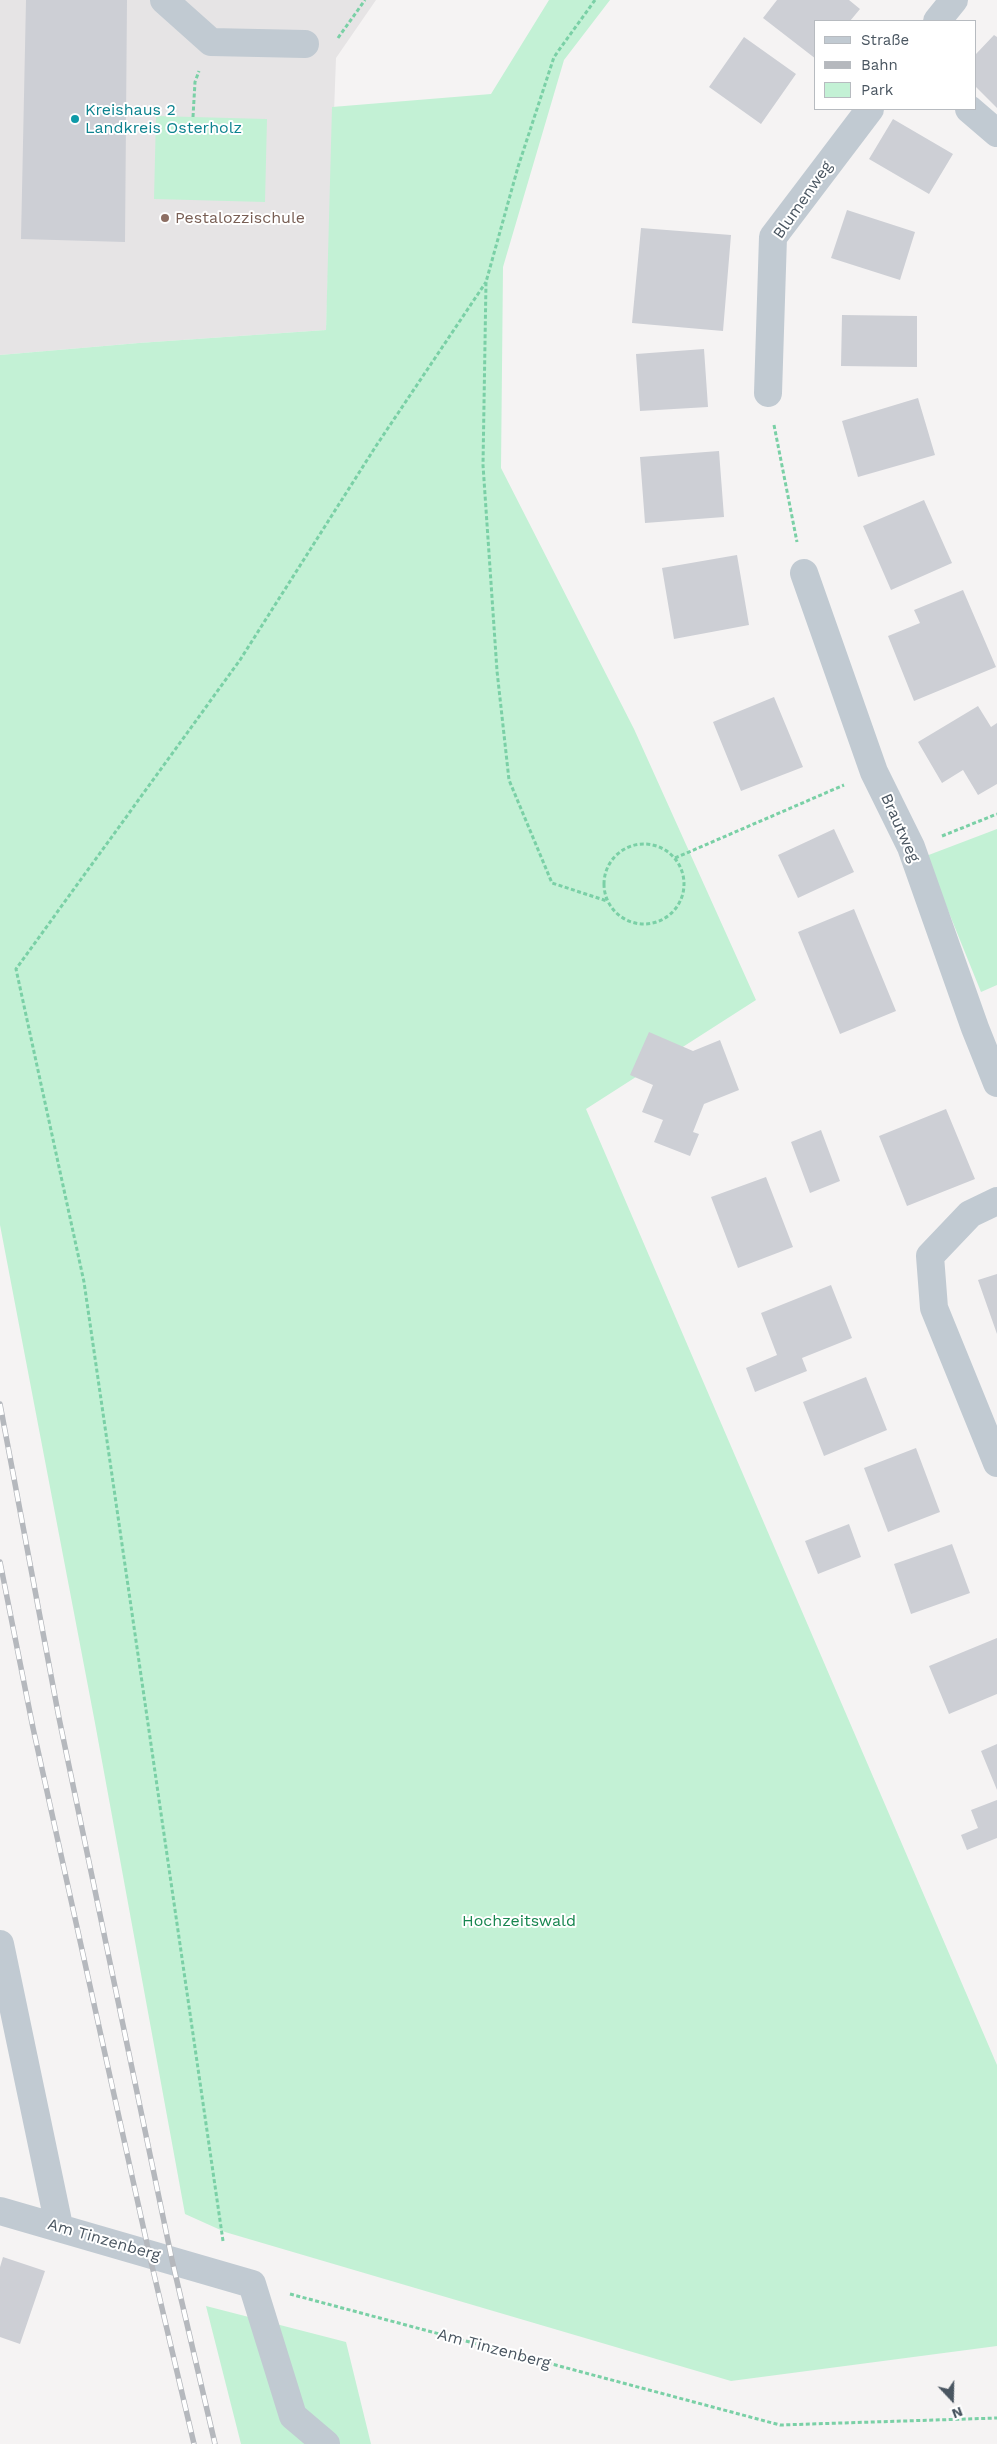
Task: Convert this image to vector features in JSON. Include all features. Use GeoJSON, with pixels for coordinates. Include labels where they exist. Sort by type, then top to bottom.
{"type":"FeatureCollection","features":[{"type":"Feature","properties":{"kind":"street"},"geometry":{"type":"LineString","coordinates":[[164,0],[211,42],[305,44]]}},
{"type":"Feature","properties":{"kind":"street"},"geometry":{"type":"LineString","coordinates":[[938,20],[954,0]]}},
{"type":"Feature","properties":{"kind":"street","name":"Blumenweg"},"geometry":{"type":"LineString","coordinates":[[768,393],[773,236],[869,110]]}},
{"type":"Feature","properties":{"kind":"street"},"geometry":{"type":"LineString","coordinates":[[969,110],[997,133]]}},
{"type":"Feature","properties":{"kind":"street","name":"Brautweg"},"geometry":{"type":"LineString","coordinates":[[804,573],[874,772],[911,848],[997,1083]]}},
{"type":"Feature","properties":{"kind":"street"},"geometry":{"type":"LineString","coordinates":[[997,1201],[970,1214],[930,1256],[934,1308],[997,1463]]}},
{"type":"Feature","properties":{"kind":"street"},"geometry":{"type":"LineString","coordinates":[[0,1944],[59,2226]]}},
{"type":"Feature","properties":{"kind":"street","name":"Am Tinzenberg"},"geometry":{"type":"LineString","coordinates":[[0,2210],[240,2281]]}},
{"type":"Feature","properties":{"kind":"street"},"geometry":{"type":"LineString","coordinates":[[240,2281],[293,2416],[326,2444]]}},
{"type":"Feature","properties":{"kind":"path"},"geometry":{"type":"LineString","coordinates":[[305,44],[333,44],[365,0]]}},
{"type":"Feature","properties":{"kind":"path"},"geometry":{"type":"LineString","coordinates":[[595,0],[554,57],[518,168],[486,282],[483,465],[496,672],[509,780],[552,883],[607,901]]}},
{"type":"Feature","properties":{"kind":"path"},"geometry":{"type":"LineString","coordinates":[[193,118],[195,82],[211,42]]}},
{"type":"Feature","properties":{"kind":"path"},"geometry":{"type":"LineString","coordinates":[[240,2281],[84,1282],[16,969],[240,660],[376,446],[486,282]]}},
{"type":"Feature","properties":{"kind":"path"},"geometry":{"type":"LineString","coordinates":[[768,393],[804,573]]}},
{"type":"Feature","properties":{"kind":"path"},"geometry":{"type":"LineString","coordinates":[[675,858],[874,772]]}},
{"type":"Feature","properties":{"kind":"path"},"geometry":{"type":"LineString","coordinates":[[911,848],[997,814]]}},
{"type":"Feature","properties":{"kind":"path"},"geometry":{"type":"LineString","coordinates":[[645,843],[659,846],[675,858],[682,871],[684,884],[682,898],[674,910],[664,919],[654,923],[640,924],[626,920],[615,912],[607,901],[603,887],[609,863],[618,852],[631,845],[645,843]]}},
{"type":"Feature","properties":{"kind":"path","name":"Am Tinzenberg"},"geometry":{"type":"LineString","coordinates":[[240,2281],[780,2425],[997,2418]]}},
{"type":"Feature","properties":{"kind":"shaded area","name":"Pestalozzischule"},"geometry":{"type":"Polygon","coordinates":[[[0,0],[376,0],[336,58],[326,330],[0,355],[0,0]]]}},
{"type":"Feature","properties":{"kind":"green space","name":"Hochzeitswald"},"geometry":{"type":"Polygon","coordinates":[[[549,0],[610,0],[564,60],[503,267],[501,468],[634,729],[756,1000],[586,1109],[997,2065],[997,2346],[731,2381],[225,2232],[185,2214],[95,1723],[0,1225],[0,355],[326,330],[332,107],[491,94],[549,0]]]}},
{"type":"Feature","properties":{"kind":"green space"},"geometry":{"type":"Polygon","coordinates":[[[156,116],[267,119],[265,202],[154,199],[156,116]]]}},
{"type":"Feature","properties":{"kind":"green space"},"geometry":{"type":"Polygon","coordinates":[[[997,829],[997,985],[981,992],[926,856],[997,829]]]}},
{"type":"Feature","properties":{"kind":"green space"},"geometry":{"type":"Polygon","coordinates":[[[206,2306],[346,2342],[371,2444],[241,2444],[206,2306]]]}},
{"type":"Feature","properties":{"kind":"building","name":"Kreishaus 2 Landkreis Osterholz"},"geometry":{"type":"Polygon","coordinates":[[[26,0],[127,0],[125,242],[21,239],[26,0]]]}},
{"type":"Feature","properties":{"kind":"building"},"geometry":{"type":"Polygon","coordinates":[[[777,0],[849,0],[860,9],[851,20],[814,20],[814,57],[763,18],[777,0]]]}},
{"type":"Feature","properties":{"kind":"building"},"geometry":{"type":"Polygon","coordinates":[[[994,35],[997,37],[997,108],[977,88],[977,53],[994,35]]]}},
{"type":"Feature","properties":{"kind":"building"},"geometry":{"type":"Polygon","coordinates":[[[744,37],[796,74],[761,124],[709,87],[744,37]]]}},
{"type":"Feature","properties":{"kind":"building"},"geometry":{"type":"Polygon","coordinates":[[[893,119],[953,154],[929,194],[869,159],[893,119]]]}},
{"type":"Feature","properties":{"kind":"building"},"geometry":{"type":"Polygon","coordinates":[[[847,210],[915,232],[900,280],[831,258],[847,210]]]}},
{"type":"Feature","properties":{"kind":"building"},"geometry":{"type":"Polygon","coordinates":[[[641,228],[731,235],[723,331],[632,323],[641,228]]]}},
{"type":"Feature","properties":{"kind":"building"},"geometry":{"type":"Polygon","coordinates":[[[842,315],[917,316],[917,367],[841,366],[842,315]]]}},
{"type":"Feature","properties":{"kind":"building"},"geometry":{"type":"Polygon","coordinates":[[[704,349],[708,407],[640,411],[636,354],[704,349]]]}},
{"type":"Feature","properties":{"kind":"building"},"geometry":{"type":"Polygon","coordinates":[[[918,398],[935,455],[858,477],[842,421],[918,398]]]}},
{"type":"Feature","properties":{"kind":"building"},"geometry":{"type":"Polygon","coordinates":[[[719,451],[724,517],[645,523],[640,457],[719,451]]]}},
{"type":"Feature","properties":{"kind":"building"},"geometry":{"type":"Polygon","coordinates":[[[924,500],[952,563],[891,590],[863,526],[924,500]]]}},
{"type":"Feature","properties":{"kind":"building"},"geometry":{"type":"Polygon","coordinates":[[[737,555],[749,625],[674,639],[662,568],[737,555]]]}},
{"type":"Feature","properties":{"kind":"building"},"geometry":{"type":"Polygon","coordinates":[[[963,590],[996,667],[914,701],[888,636],[920,623],[914,610],[963,590]]]}},
{"type":"Feature","properties":{"kind":"building"},"geometry":{"type":"Polygon","coordinates":[[[774,697],[803,767],[741,791],[713,722],[774,697]]]}},
{"type":"Feature","properties":{"kind":"building"},"geometry":{"type":"Polygon","coordinates":[[[978,706],[991,727],[997,723],[997,784],[978,795],[963,770],[942,783],[918,742],[978,706]]]}},
{"type":"Feature","properties":{"kind":"building"},"geometry":{"type":"Polygon","coordinates":[[[834,829],[854,872],[798,898],[778,855],[834,829]]]}},
{"type":"Feature","properties":{"kind":"building"},"geometry":{"type":"Polygon","coordinates":[[[854,909],[896,1011],[840,1034],[798,932],[854,909]]]}},
{"type":"Feature","properties":{"kind":"building"},"geometry":{"type":"Polygon","coordinates":[[[649,1032],[693,1051],[720,1040],[739,1090],[704,1104],[693,1132],[699,1134],[690,1156],[654,1142],[663,1120],[642,1112],[653,1085],[630,1075],[649,1032]]]}},
{"type":"Feature","properties":{"kind":"building"},"geometry":{"type":"Polygon","coordinates":[[[946,1109],[975,1179],[907,1206],[879,1136],[946,1109]]]}},
{"type":"Feature","properties":{"kind":"building"},"geometry":{"type":"Polygon","coordinates":[[[821,1130],[840,1181],[810,1193],[791,1142],[821,1130]]]}},
{"type":"Feature","properties":{"kind":"building"},"geometry":{"type":"Polygon","coordinates":[[[766,1177],[793,1247],[738,1268],[711,1197],[766,1177]]]}},
{"type":"Feature","properties":{"kind":"building"},"geometry":{"type":"Polygon","coordinates":[[[997,1274],[997,1334],[978,1280],[997,1274]]]}},
{"type":"Feature","properties":{"kind":"building"},"geometry":{"type":"Polygon","coordinates":[[[831,1285],[852,1338],[802,1358],[807,1371],[755,1392],[746,1368],[777,1355],[761,1313],[831,1285]]]}},
{"type":"Feature","properties":{"kind":"building"},"geometry":{"type":"Polygon","coordinates":[[[866,1377],[887,1430],[824,1456],[803,1402],[866,1377]]]}},
{"type":"Feature","properties":{"kind":"building"},"geometry":{"type":"Polygon","coordinates":[[[916,1448],[940,1512],[888,1532],[864,1468],[916,1448]]]}},
{"type":"Feature","properties":{"kind":"building"},"geometry":{"type":"Polygon","coordinates":[[[849,1524],[861,1557],[818,1574],[805,1541],[849,1524]]]}},
{"type":"Feature","properties":{"kind":"building"},"geometry":{"type":"Polygon","coordinates":[[[952,1544],[970,1593],[911,1614],[894,1564],[952,1544]]]}},
{"type":"Feature","properties":{"kind":"building"},"geometry":{"type":"Polygon","coordinates":[[[997,1638],[997,1694],[949,1714],[929,1666],[997,1638]]]}},
{"type":"Feature","properties":{"kind":"building"},"geometry":{"type":"Polygon","coordinates":[[[997,1744],[997,1790],[981,1751],[997,1744]]]}},
{"type":"Feature","properties":{"kind":"building"},"geometry":{"type":"Polygon","coordinates":[[[997,1800],[997,1838],[967,1850],[961,1835],[978,1828],[971,1810],[997,1800]]]}},
{"type":"Feature","properties":{"kind":"building"},"geometry":{"type":"Polygon","coordinates":[[[3,2257],[45,2271],[20,2344],[0,2337],[0,2267],[3,2257]]]}},
{"type":"Feature","properties":{"kind":"railway"},"geometry":{"type":"LineString","coordinates":[[0,1404],[59,1718],[172,2260],[215,2444]]}},
{"type":"Feature","properties":{"kind":"railway"},"geometry":{"type":"LineString","coordinates":[[0,1562],[33,1728],[149,2253],[194,2444]]}},
{"type":"Feature","properties":{"kind":"place","name":"Kreishaus 2 Landkreis Osterholz"},"geometry":{"type":"Point","coordinates":[75,119]}},
{"type":"Feature","properties":{"kind":"place","name":"Pestalozzischule"},"geometry":{"type":"Point","coordinates":[165,218]}}]}
